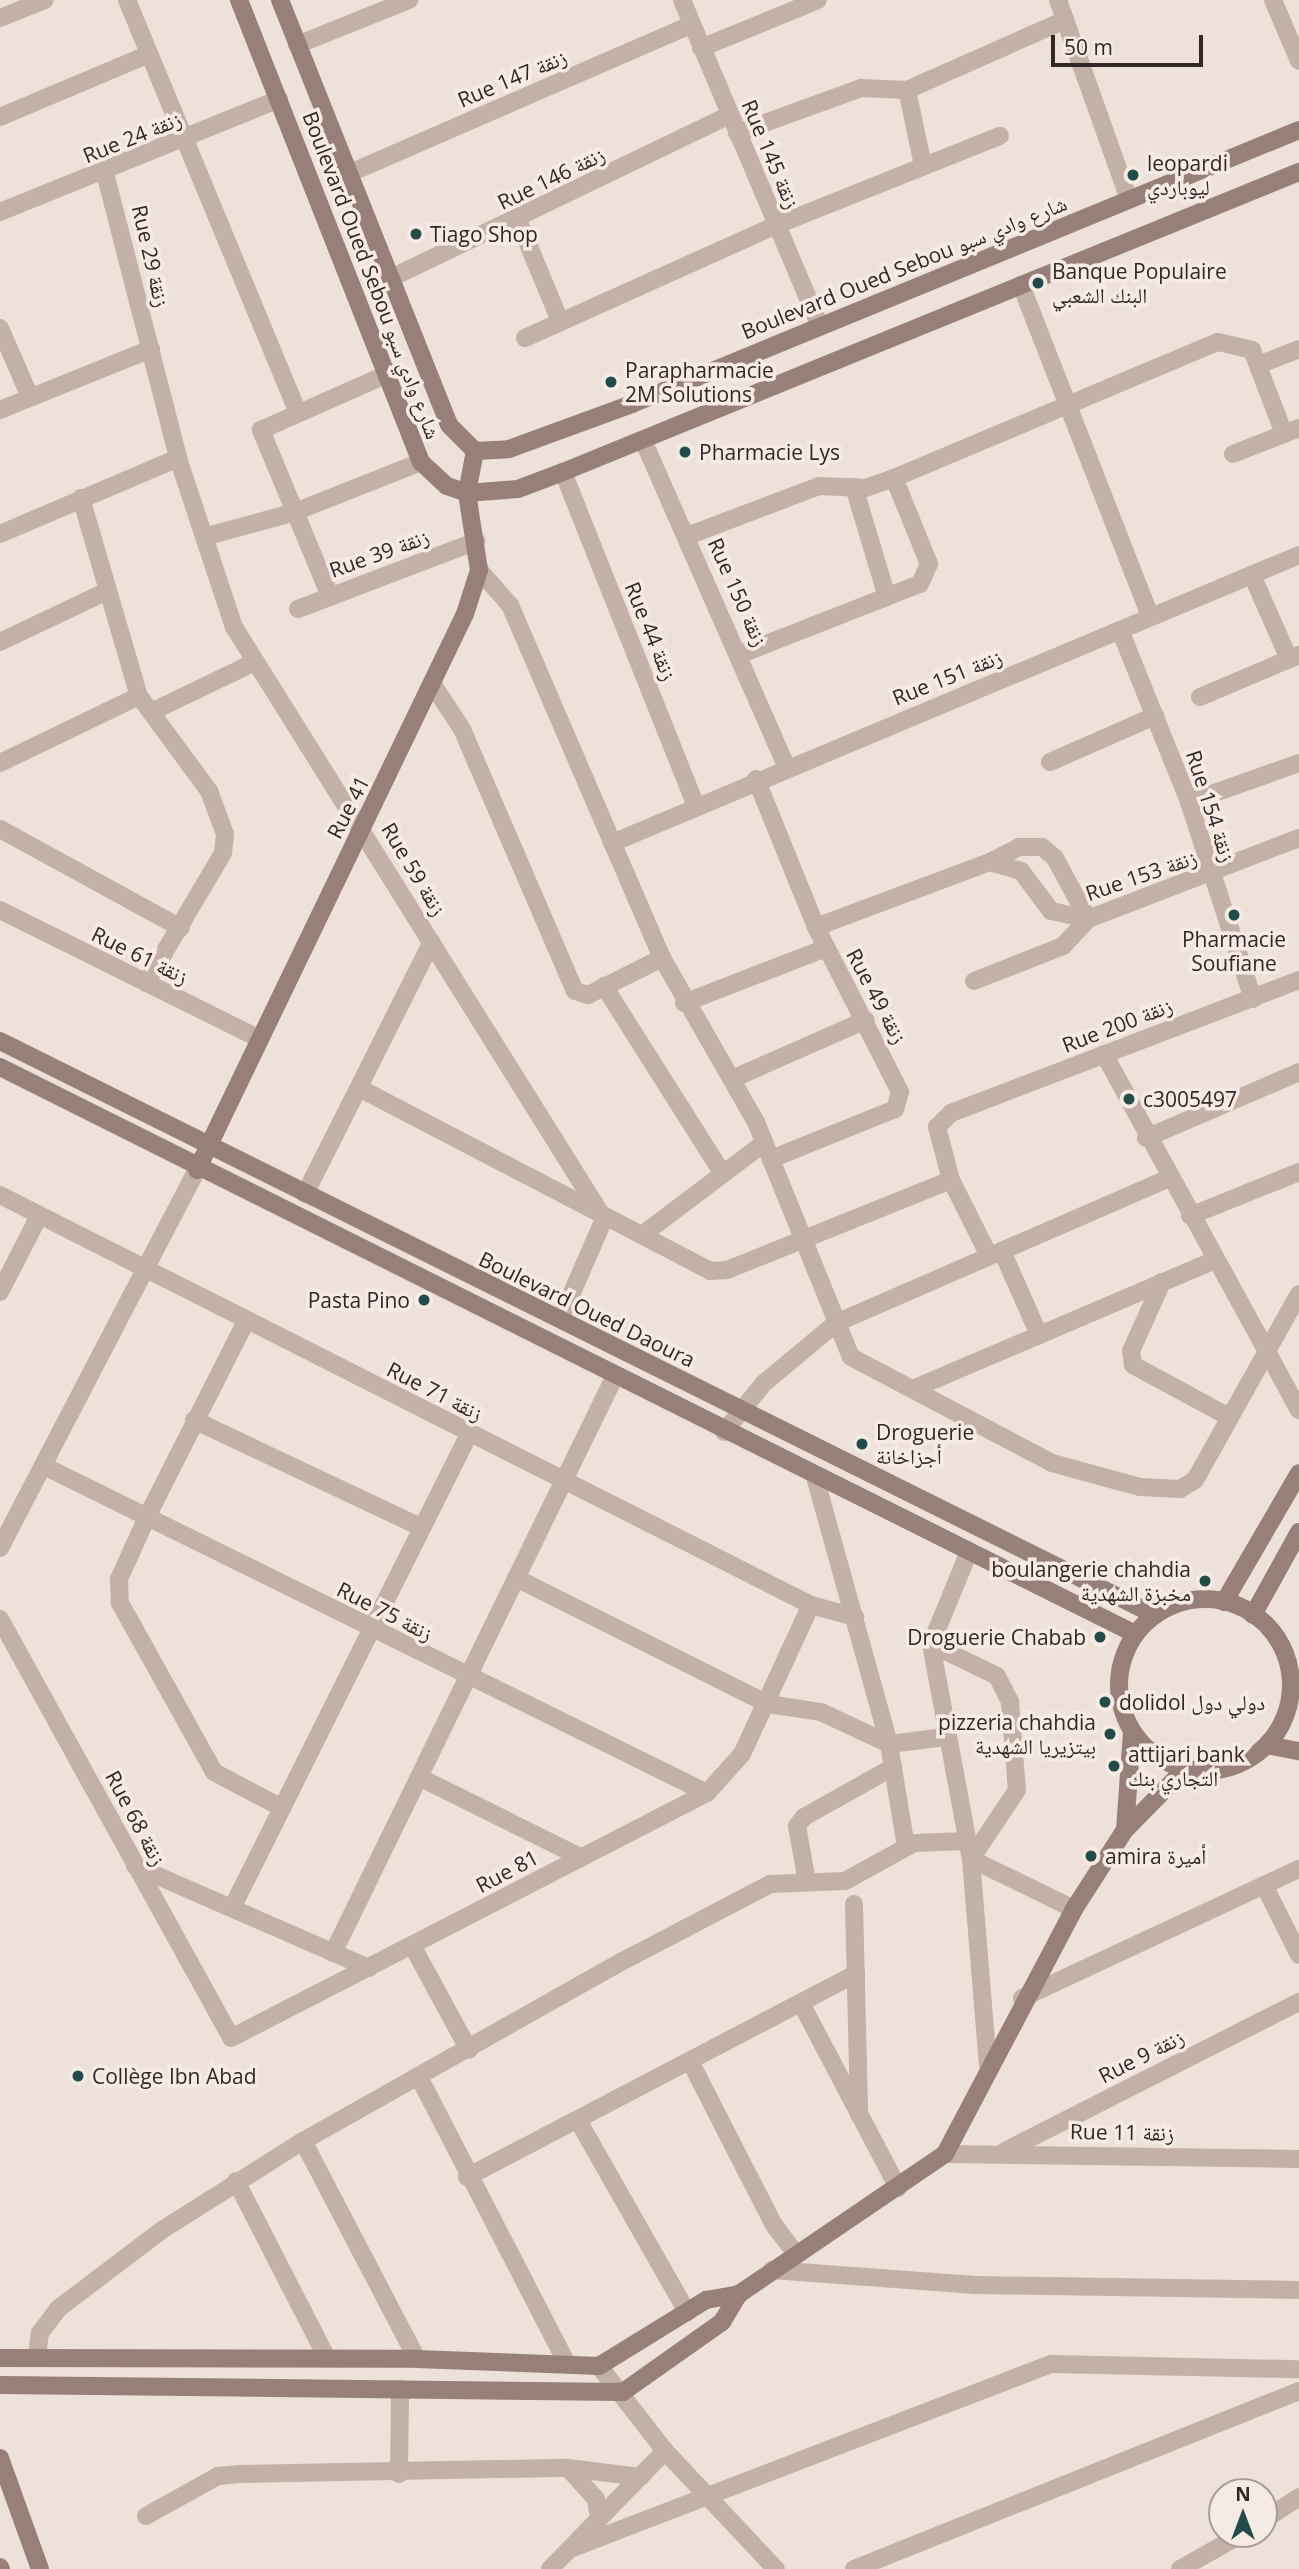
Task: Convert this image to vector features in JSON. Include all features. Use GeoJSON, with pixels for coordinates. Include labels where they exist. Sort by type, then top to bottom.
{"type":"FeatureCollection","features":[{"type":"Feature","properties":{"kind":"street"},"geometry":{"type":"LineString","coordinates":[[0,18],[45,0]]}},
{"type":"Feature","properties":{"kind":"street"},"geometry":{"type":"LineString","coordinates":[[127,0],[298,412]]}},
{"type":"Feature","properties":{"kind":"street","name":"Boulevard Oued Sebou شارع وادي سبو"},"geometry":{"type":"LineString","coordinates":[[239,0],[421,462],[446,486],[467,493]]}},
{"type":"Feature","properties":{"kind":"street","name":"Boulevard Oued Sebou شارع وادي سبو"},"geometry":{"type":"LineString","coordinates":[[280,0],[449,425],[475,451],[509,449],[820,327],[1299,130]]}},
{"type":"Feature","properties":{"kind":"street"},"geometry":{"type":"LineString","coordinates":[[297,45],[409,0]]}},
{"type":"Feature","properties":{"kind":"street","name":"Rue 145 زنقة"},"geometry":{"type":"LineString","coordinates":[[682,0],[820,327]]}},
{"type":"Feature","properties":{"kind":"street"},"geometry":{"type":"LineString","coordinates":[[701,48],[818,0]]}},
{"type":"Feature","properties":{"kind":"street"},"geometry":{"type":"LineString","coordinates":[[1058,0],[1129,199]]}},
{"type":"Feature","properties":{"kind":"street"},"geometry":{"type":"LineString","coordinates":[[1273,0],[1299,61]]}},
{"type":"Feature","properties":{"kind":"street"},"geometry":{"type":"LineString","coordinates":[[737,133],[861,88],[907,90],[1065,20]]}},
{"type":"Feature","properties":{"kind":"street","name":"Rue 147 زنقة"},"geometry":{"type":"LineString","coordinates":[[350,173],[691,25]]}},
{"type":"Feature","properties":{"kind":"street"},"geometry":{"type":"LineString","coordinates":[[0,117],[149,54]]}},
{"type":"Feature","properties":{"kind":"street"},"geometry":{"type":"LineString","coordinates":[[907,90],[923,165]]}},
{"type":"Feature","properties":{"kind":"street","name":"Rue 24 زنقة"},"geometry":{"type":"LineString","coordinates":[[0,212],[187,141],[279,99]]}},
{"type":"Feature","properties":{"kind":"street","name":"Rue 146 زنقة"},"geometry":{"type":"LineString","coordinates":[[391,278],[518,220],[730,115]]}},
{"type":"Feature","properties":{"kind":"street"},"geometry":{"type":"LineString","coordinates":[[525,338],[777,225],[1000,136]]}},
{"type":"Feature","properties":{"kind":"street"},"geometry":{"type":"LineString","coordinates":[[467,493],[518,489],[563,472],[1299,172]]}},
{"type":"Feature","properties":{"kind":"street","name":"Rue 29 زنقة"},"geometry":{"type":"LineString","coordinates":[[106,173],[151,349]]}},
{"type":"Feature","properties":{"kind":"street"},"geometry":{"type":"LineString","coordinates":[[518,220],[560,321]]}},
{"type":"Feature","properties":{"kind":"street"},"geometry":{"type":"LineString","coordinates":[[1021,285],[1063,406],[1150,617]]}},
{"type":"Feature","properties":{"kind":"street"},"geometry":{"type":"LineString","coordinates":[[0,328],[30,397]]}},
{"type":"Feature","properties":{"kind":"street"},"geometry":{"type":"LineString","coordinates":[[687,536],[819,486],[855,487],[894,478],[1218,342],[1241,344],[1258,365],[1292,431],[1233,454]]}},
{"type":"Feature","properties":{"kind":"street"},"geometry":{"type":"LineString","coordinates":[[0,410],[151,349]]}},
{"type":"Feature","properties":{"kind":"street","name":"Rue 59 زنقة"},"geometry":{"type":"LineString","coordinates":[[151,349],[178,458],[204,537],[253,663],[363,827],[604,1219]]}},
{"type":"Feature","properties":{"kind":"street"},"geometry":{"type":"LineString","coordinates":[[1258,365],[1299,349]]}},
{"type":"Feature","properties":{"kind":"street"},"geometry":{"type":"LineString","coordinates":[[330,596],[292,513],[261,430],[385,375]]}},
{"type":"Feature","properties":{"kind":"street","name":"Rue 150 زنقة"},"geometry":{"type":"LineString","coordinates":[[643,440],[741,654],[786,766]]}},
{"type":"Feature","properties":{"kind":"street","name":"Rue 41"},"geometry":{"type":"LineString","coordinates":[[197,1170],[433,685],[479,570],[477,541],[467,493],[475,451]]}},
{"type":"Feature","properties":{"kind":"street"},"geometry":{"type":"LineString","coordinates":[[0,534],[178,458]]}},
{"type":"Feature","properties":{"kind":"street"},"geometry":{"type":"LineString","coordinates":[[204,537],[292,513],[421,462]]}},
{"type":"Feature","properties":{"kind":"street","name":"Rue 44 زنقة"},"geometry":{"type":"LineString","coordinates":[[563,472],[696,806]]}},
{"type":"Feature","properties":{"kind":"street"},"geometry":{"type":"LineString","coordinates":[[741,654],[920,584],[929,564],[894,478]]}},
{"type":"Feature","properties":{"kind":"street"},"geometry":{"type":"LineString","coordinates":[[855,487],[887,597]]}},
{"type":"Feature","properties":{"kind":"street"},"geometry":{"type":"LineString","coordinates":[[81,498],[139,696],[209,792],[225,834],[223,853],[146,983]]}},
{"type":"Feature","properties":{"kind":"street","name":"Rue 39 زنقة"},"geometry":{"type":"LineString","coordinates":[[298,609],[477,541]]}},
{"type":"Feature","properties":{"kind":"street","name":"Rue 151 زنقة"},"geometry":{"type":"LineString","coordinates":[[612,843],[786,766],[1299,555]]}},
{"type":"Feature","properties":{"kind":"street"},"geometry":{"type":"LineString","coordinates":[[479,570],[510,605],[684,1003],[732,1079],[767,1151],[800,1240],[851,1357],[915,1388],[1052,1464],[1162,1490],[1195,1480],[1264,1351],[1299,1294]]}},
{"type":"Feature","properties":{"kind":"street"},"geometry":{"type":"LineString","coordinates":[[1199,697],[1294,657],[1252,575]]}},
{"type":"Feature","properties":{"kind":"street"},"geometry":{"type":"LineString","coordinates":[[0,642],[107,592]]}},
{"type":"Feature","properties":{"kind":"street","name":"Rue 154 زنقة"},"geometry":{"type":"LineString","coordinates":[[1120,630],[1189,802],[1210,875],[1253,999]]}},
{"type":"Feature","properties":{"kind":"street"},"geometry":{"type":"LineString","coordinates":[[151,712],[253,663]]}},
{"type":"Feature","properties":{"kind":"street"},"geometry":{"type":"LineString","coordinates":[[433,685],[462,729],[575,991],[588,995],[663,958]]}},
{"type":"Feature","properties":{"kind":"street"},"geometry":{"type":"LineString","coordinates":[[0,763],[139,696]]}},
{"type":"Feature","properties":{"kind":"street"},"geometry":{"type":"LineString","coordinates":[[1050,762],[1155,716]]}},
{"type":"Feature","properties":{"kind":"street"},"geometry":{"type":"LineString","coordinates":[[1189,802],[1299,763]]}},
{"type":"Feature","properties":{"kind":"street","name":"Rue 49 زنقة"},"geometry":{"type":"LineString","coordinates":[[756,779],[816,927],[866,1020],[900,1092],[895,1109],[767,1151]]}},
{"type":"Feature","properties":{"kind":"street"},"geometry":{"type":"LineString","coordinates":[[0,829],[181,928]]}},
{"type":"Feature","properties":{"kind":"street","name":"Rue 153 زنقة"},"geometry":{"type":"LineString","coordinates":[[990,862],[1020,871],[1051,911],[1088,919],[1210,875],[1299,838]]}},
{"type":"Feature","properties":{"kind":"street"},"geometry":{"type":"LineString","coordinates":[[816,927],[990,862],[1019,847],[1042,847],[1055,858],[1088,919],[1063,946],[974,981]]}},
{"type":"Feature","properties":{"kind":"street","name":"Rue 61 زنقة"},"geometry":{"type":"LineString","coordinates":[[0,910],[260,1039]]}},
{"type":"Feature","properties":{"kind":"street"},"geometry":{"type":"LineString","coordinates":[[305,1194],[361,1089],[432,942]]}},
{"type":"Feature","properties":{"kind":"street"},"geometry":{"type":"LineString","coordinates":[[684,1003],[826,948]]}},
{"type":"Feature","properties":{"kind":"street","name":"Rue 200 زنقة"},"geometry":{"type":"LineString","coordinates":[[951,1180],[937,1127],[951,1114],[1299,980]]}},
{"type":"Feature","properties":{"kind":"street"},"geometry":{"type":"LineString","coordinates":[[604,986],[722,1174]]}},
{"type":"Feature","properties":{"kind":"street"},"geometry":{"type":"LineString","coordinates":[[732,1079],[866,1020]]}},
{"type":"Feature","properties":{"kind":"street","name":"Boulevard Oued Daoura"},"geometry":{"type":"LineString","coordinates":[[0,1041],[1155,1615]]}},
{"type":"Feature","properties":{"kind":"street"},"geometry":{"type":"LineString","coordinates":[[1104,1054],[1213,1261],[1299,1410]]}},
{"type":"Feature","properties":{"kind":"street"},"geometry":{"type":"LineString","coordinates":[[0,1067],[197,1170],[968,1554],[1135,1634]]}},
{"type":"Feature","properties":{"kind":"street"},"geometry":{"type":"LineString","coordinates":[[1146,1138],[1299,1072]]}},
{"type":"Feature","properties":{"kind":"street"},"geometry":{"type":"LineString","coordinates":[[361,1089],[604,1219],[719,1272],[951,1180],[1039,1335]]}},
{"type":"Feature","properties":{"kind":"street"},"geometry":{"type":"LineString","coordinates":[[642,1235],[722,1174],[767,1151]]}},
{"type":"Feature","properties":{"kind":"street"},"geometry":{"type":"LineString","coordinates":[[0,1548],[44,1466],[140,1271],[197,1170]]}},
{"type":"Feature","properties":{"kind":"street"},"geometry":{"type":"LineString","coordinates":[[1190,1216],[1299,1172]]}},
{"type":"Feature","properties":{"kind":"street"},"geometry":{"type":"LineString","coordinates":[[724,1432],[764,1383],[836,1322],[1169,1178]]}},
{"type":"Feature","properties":{"kind":"street","name":"Rue 71 زنقة"},"geometry":{"type":"LineString","coordinates":[[0,1195],[140,1271],[246,1321],[811,1605],[855,1617]]}},
{"type":"Feature","properties":{"kind":"street"},"geometry":{"type":"LineString","coordinates":[[0,1292],[39,1216]]}},
{"type":"Feature","properties":{"kind":"street"},"geometry":{"type":"LineString","coordinates":[[561,1318],[604,1219]]}},
{"type":"Feature","properties":{"kind":"street"},"geometry":{"type":"LineString","coordinates":[[915,1388],[1213,1261]]}},
{"type":"Feature","properties":{"kind":"street"},"geometry":{"type":"LineString","coordinates":[[1162,1282],[1131,1350],[1133,1365],[1228,1417]]}},
{"type":"Feature","properties":{"kind":"street"},"geometry":{"type":"LineString","coordinates":[[246,1321],[194,1420],[119,1580],[129,1626],[214,1772],[282,1808]]}},
{"type":"Feature","properties":{"kind":"street"},"geometry":{"type":"LineString","coordinates":[[333,1953],[614,1378]]}},
{"type":"Feature","properties":{"kind":"street"},"geometry":{"type":"LineString","coordinates":[[194,1420],[422,1528]]}},
{"type":"Feature","properties":{"kind":"street"},"geometry":{"type":"LineString","coordinates":[[232,1908],[469,1434]]}},
{"type":"Feature","properties":{"kind":"street","name":"Rue 75 زنقة"},"geometry":{"type":"LineString","coordinates":[[44,1466],[148,1515],[467,1680],[707,1793]]}},
{"type":"Feature","properties":{"kind":"street"},"geometry":{"type":"LineString","coordinates":[[1224,1602],[1299,1473]]}},
{"type":"Feature","properties":{"kind":"street"},"geometry":{"type":"LineString","coordinates":[[815,1477],[889,1744],[906,1847]]}},
{"type":"Feature","properties":{"kind":"street"},"geometry":{"type":"LineString","coordinates":[[1253,1615],[1299,1532]]}},
{"type":"Feature","properties":{"kind":"street"},"geometry":{"type":"LineString","coordinates":[[968,1554],[931,1644],[946,1737],[970,1850],[988,2064]]}},
{"type":"Feature","properties":{"kind":"street"},"geometry":{"type":"LineString","coordinates":[[516,1578],[768,1704],[821,1712],[889,1744],[946,1737]]}},
{"type":"Feature","properties":{"kind":"street"},"geometry":{"type":"LineString","coordinates":[[1200,1599],[1224,1602],[1253,1615],[1285,1653],[1294,1709],[1267,1745],[1229,1768],[1185,1769],[1155,1756],[1132,1732],[1119,1700],[1121,1665],[1135,1634],[1155,1615],[1200,1599]]}},
{"type":"Feature","properties":{"kind":"street","name":"Rue 81"},"geometry":{"type":"LineString","coordinates":[[231,2038],[413,1947],[580,1857],[707,1793],[742,1755],[768,1704],[811,1605]]}},
{"type":"Feature","properties":{"kind":"street","name":"Rue 68 زنقة"},"geometry":{"type":"LineString","coordinates":[[0,1619],[231,2038]]}},
{"type":"Feature","properties":{"kind":"street"},"geometry":{"type":"LineString","coordinates":[[931,1644],[996,1676],[1010,1702],[1017,1790],[970,1850]]}},
{"type":"Feature","properties":{"kind":"street"},"geometry":{"type":"LineString","coordinates":[[1125,1830],[1132,1732]]}},
{"type":"Feature","properties":{"kind":"street"},"geometry":{"type":"LineString","coordinates":[[1267,1745],[1299,1751]]}},
{"type":"Feature","properties":{"kind":"street"},"geometry":{"type":"LineString","coordinates":[[807,1882],[797,1826],[804,1817],[893,1767]]}},
{"type":"Feature","properties":{"kind":"street"},"geometry":{"type":"LineString","coordinates":[[0,2385],[623,2392],[722,2322],[739,2294],[795,2253],[898,2188],[945,2154],[1022,1998],[1074,1909],[1125,1830],[1185,1769]]}},
{"type":"Feature","properties":{"kind":"street"},"geometry":{"type":"LineString","coordinates":[[419,1777],[580,1857]]}},
{"type":"Feature","properties":{"kind":"street"},"geometry":{"type":"LineString","coordinates":[[37,2356],[40,2333],[59,2308],[236,2181],[303,2141],[770,1884],[845,1881],[906,1847],[970,1850],[1074,1909]]}},
{"type":"Feature","properties":{"kind":"street"},"geometry":{"type":"LineString","coordinates":[[135,1866],[369,1968]]}},
{"type":"Feature","properties":{"kind":"street"},"geometry":{"type":"LineString","coordinates":[[1022,1998],[1299,1869]]}},
{"type":"Feature","properties":{"kind":"street"},"geometry":{"type":"LineString","coordinates":[[1264,1885],[1299,1955]]}},
{"type":"Feature","properties":{"kind":"street"},"geometry":{"type":"LineString","coordinates":[[854,1904],[859,2115]]}},
{"type":"Feature","properties":{"kind":"street"},"geometry":{"type":"LineString","coordinates":[[413,1947],[469,2050]]}},
{"type":"Feature","properties":{"kind":"street"},"geometry":{"type":"LineString","coordinates":[[467,2177],[579,2122],[856,1974]]}},
{"type":"Feature","properties":{"kind":"street"},"geometry":{"type":"LineString","coordinates":[[801,2003],[898,2188]]}},
{"type":"Feature","properties":{"kind":"street","name":"Rue 9 زنقة"},"geometry":{"type":"LineString","coordinates":[[1004,2151],[1296,2010]]}},
{"type":"Feature","properties":{"kind":"street"},"geometry":{"type":"LineString","coordinates":[[691,2063],[774,2225],[795,2253]]}},
{"type":"Feature","properties":{"kind":"street"},"geometry":{"type":"LineString","coordinates":[[420,2079],[467,2177],[566,2364]]}},
{"type":"Feature","properties":{"kind":"street"},"geometry":{"type":"LineString","coordinates":[[579,2122],[687,2312]]}},
{"type":"Feature","properties":{"kind":"street"},"geometry":{"type":"LineString","coordinates":[[303,2141],[416,2359]]}},
{"type":"Feature","properties":{"kind":"street","name":"Rue 11 زنقة"},"geometry":{"type":"LineString","coordinates":[[945,2154],[1004,2151],[1299,2159]]}},
{"type":"Feature","properties":{"kind":"street"},"geometry":{"type":"LineString","coordinates":[[236,2181],[327,2358]]}},
{"type":"Feature","properties":{"kind":"street"},"geometry":{"type":"LineString","coordinates":[[772,2270],[978,2285],[1299,2290]]}},
{"type":"Feature","properties":{"kind":"street"},"geometry":{"type":"LineString","coordinates":[[0,2358],[416,2359],[599,2367],[706,2300],[739,2294]]}},
{"type":"Feature","properties":{"kind":"street"},"geometry":{"type":"LineString","coordinates":[[570,2549],[1051,2364],[1299,2369]]}},
{"type":"Feature","properties":{"kind":"street"},"geometry":{"type":"LineString","coordinates":[[599,2367],[623,2392],[665,2451],[711,2496],[776,2569]]}},
{"type":"Feature","properties":{"kind":"street"},"geometry":{"type":"LineString","coordinates":[[398,2474],[401,2389]]}},
{"type":"Feature","properties":{"kind":"street"},"geometry":{"type":"LineString","coordinates":[[854,2569],[1299,2391]]}},
{"type":"Feature","properties":{"kind":"street"},"geometry":{"type":"LineString","coordinates":[[550,2569],[665,2451]]}},
{"type":"Feature","properties":{"kind":"street"},"geometry":{"type":"LineString","coordinates":[[0,2458],[36,2568]]}},
{"type":"Feature","properties":{"kind":"street"},"geometry":{"type":"LineString","coordinates":[[568,2468],[596,2499],[599,2519]]}},
{"type":"Feature","properties":{"kind":"street"},"geometry":{"type":"LineString","coordinates":[[146,2516],[218,2476],[398,2474],[568,2468],[640,2477]]}},
{"type":"Feature","properties":{"kind":"street"},"geometry":{"type":"LineString","coordinates":[[1278,2511],[1299,2497]]}},
{"type":"Feature","properties":{"kind":"street"},"geometry":{"type":"LineString","coordinates":[[1180,2569],[1217,2548]]}},
{"type":"Feature","properties":{"kind":"place","name":"leopardi ليوباردي"},"geometry":{"type":"Point","coordinates":[1133,175]}},
{"type":"Feature","properties":{"kind":"place","name":"Tiago Shop"},"geometry":{"type":"Point","coordinates":[416,234]}},
{"type":"Feature","properties":{"kind":"place","name":"Banque Populaire البنك الشعبي"},"geometry":{"type":"Point","coordinates":[1038,283]}},
{"type":"Feature","properties":{"kind":"place","name":"Parapharmacie 2M Solutions"},"geometry":{"type":"Point","coordinates":[611,382]}},
{"type":"Feature","properties":{"kind":"place","name":"Pharmacie Lys"},"geometry":{"type":"Point","coordinates":[685,452]}},
{"type":"Feature","properties":{"kind":"place","name":"Pharmacie Soufiane"},"geometry":{"type":"Point","coordinates":[1234,915]}},
{"type":"Feature","properties":{"kind":"place","name":"c3005497"},"geometry":{"type":"Point","coordinates":[1129,1099]}},
{"type":"Feature","properties":{"kind":"place","name":"Pasta Pino"},"geometry":{"type":"Point","coordinates":[424,1300]}},
{"type":"Feature","properties":{"kind":"place","name":"Droguerie أجزاخانة"},"geometry":{"type":"Point","coordinates":[862,1444]}},
{"type":"Feature","properties":{"kind":"place","name":"boulangerie chahdia مخبزة الشهدية"},"geometry":{"type":"Point","coordinates":[1205,1581]}},
{"type":"Feature","properties":{"kind":"place","name":"Droguerie Chabab"},"geometry":{"type":"Point","coordinates":[1100,1637]}},
{"type":"Feature","properties":{"kind":"place","name":"dolidol دولي دول"},"geometry":{"type":"Point","coordinates":[1105,1702]}},
{"type":"Feature","properties":{"kind":"place","name":"pizzeria chahdia بيتزيريا الشهدية"},"geometry":{"type":"Point","coordinates":[1110,1734]}},
{"type":"Feature","properties":{"kind":"place","name":"attijari bank التجاري بنك"},"geometry":{"type":"Point","coordinates":[1114,1766]}},
{"type":"Feature","properties":{"kind":"place","name":"amira أميرة"},"geometry":{"type":"Point","coordinates":[1091,1856]}},
{"type":"Feature","properties":{"kind":"place","name":"Collège Ibn Abad"},"geometry":{"type":"Point","coordinates":[78,2076]}}]}
